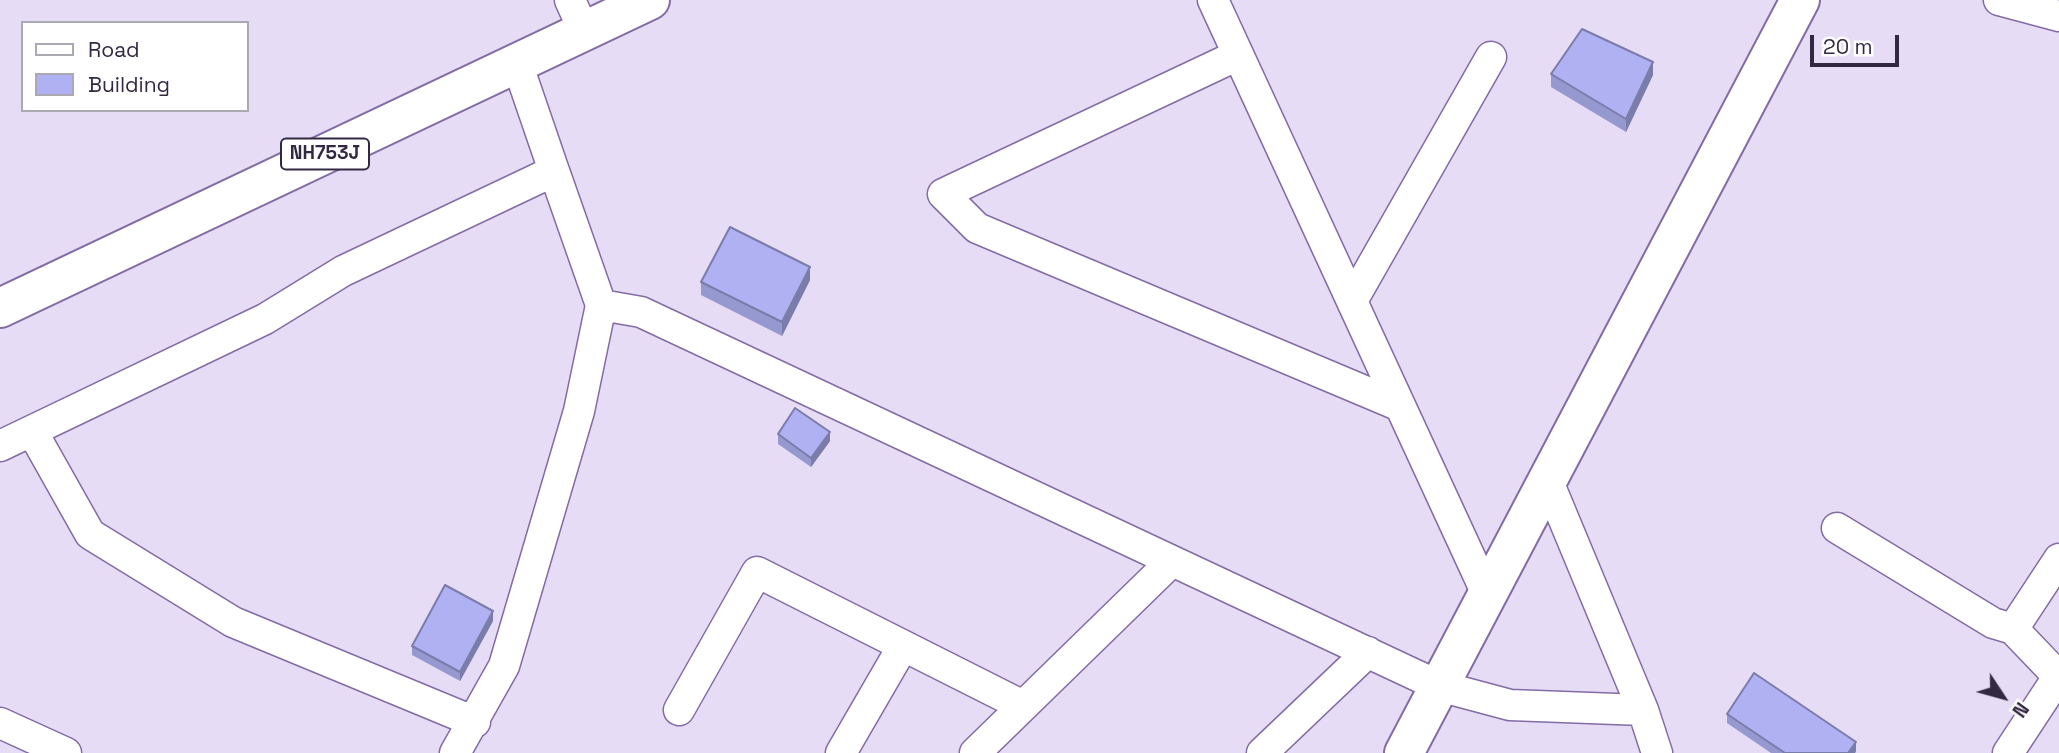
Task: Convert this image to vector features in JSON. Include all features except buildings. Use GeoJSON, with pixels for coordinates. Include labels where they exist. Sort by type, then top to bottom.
{"type":"FeatureCollection","features":[{"type":"Feature","properties":{"kind":"main road","name":"NH753J"},"geometry":{"type":"LineString","coordinates":[[0,308],[517,63],[577,16],[650,0]]}},
{"type":"Feature","properties":{"kind":"main road"},"geometry":{"type":"LineString","coordinates":[[1404,753],[1800,0]]}},
{"type":"Feature","properties":{"kind":"street"},"geometry":{"type":"LineString","coordinates":[[1213,0],[1487,594]]}},
{"type":"Feature","properties":{"kind":"street"},"geometry":{"type":"LineString","coordinates":[[1999,0],[2059,16]]}},
{"type":"Feature","properties":{"kind":"street"},"geometry":{"type":"LineString","coordinates":[[1238,55],[943,194],[977,228],[1401,406]]}},
{"type":"Feature","properties":{"kind":"street"},"geometry":{"type":"LineString","coordinates":[[1352,301],[1491,57]]}},
{"type":"Feature","properties":{"kind":"street"},"geometry":{"type":"LineString","coordinates":[[456,753],[504,666],[579,411],[601,304],[517,63]]}},
{"type":"Feature","properties":{"kind":"street"},"geometry":{"type":"LineString","coordinates":[[0,446],[265,319],[343,271],[554,171]]}},
{"type":"Feature","properties":{"kind":"street"},"geometry":{"type":"LineString","coordinates":[[601,304],[641,312],[1439,686],[1510,705],[1643,710]]}},
{"type":"Feature","properties":{"kind":"street"},"geometry":{"type":"LineString","coordinates":[[32,431],[90,534],[233,622],[475,722]]}},
{"type":"Feature","properties":{"kind":"street"},"geometry":{"type":"LineString","coordinates":[[1547,479],[1643,710],[1657,753]]}},
{"type":"Feature","properties":{"kind":"street"},"geometry":{"type":"LineString","coordinates":[[1837,528],[1993,623],[2013,629],[2059,677],[2008,753]]}},
{"type":"Feature","properties":{"kind":"street"},"geometry":{"type":"LineString","coordinates":[[2013,629],[2059,559]]}},
{"type":"Feature","properties":{"kind":"street"},"geometry":{"type":"LineString","coordinates":[[975,753],[1172,561]]}},
{"type":"Feature","properties":{"kind":"street"},"geometry":{"type":"LineString","coordinates":[[679,710],[757,572],[1023,706]]}},
{"type":"Feature","properties":{"kind":"street"},"geometry":{"type":"LineString","coordinates":[[841,753],[903,646]]}},
{"type":"Feature","properties":{"kind":"street"},"geometry":{"type":"LineString","coordinates":[[1262,753],[1368,652]]}},
{"type":"Feature","properties":{"kind":"street"},"geometry":{"type":"LineString","coordinates":[[0,723],[66,753]]}}]}
